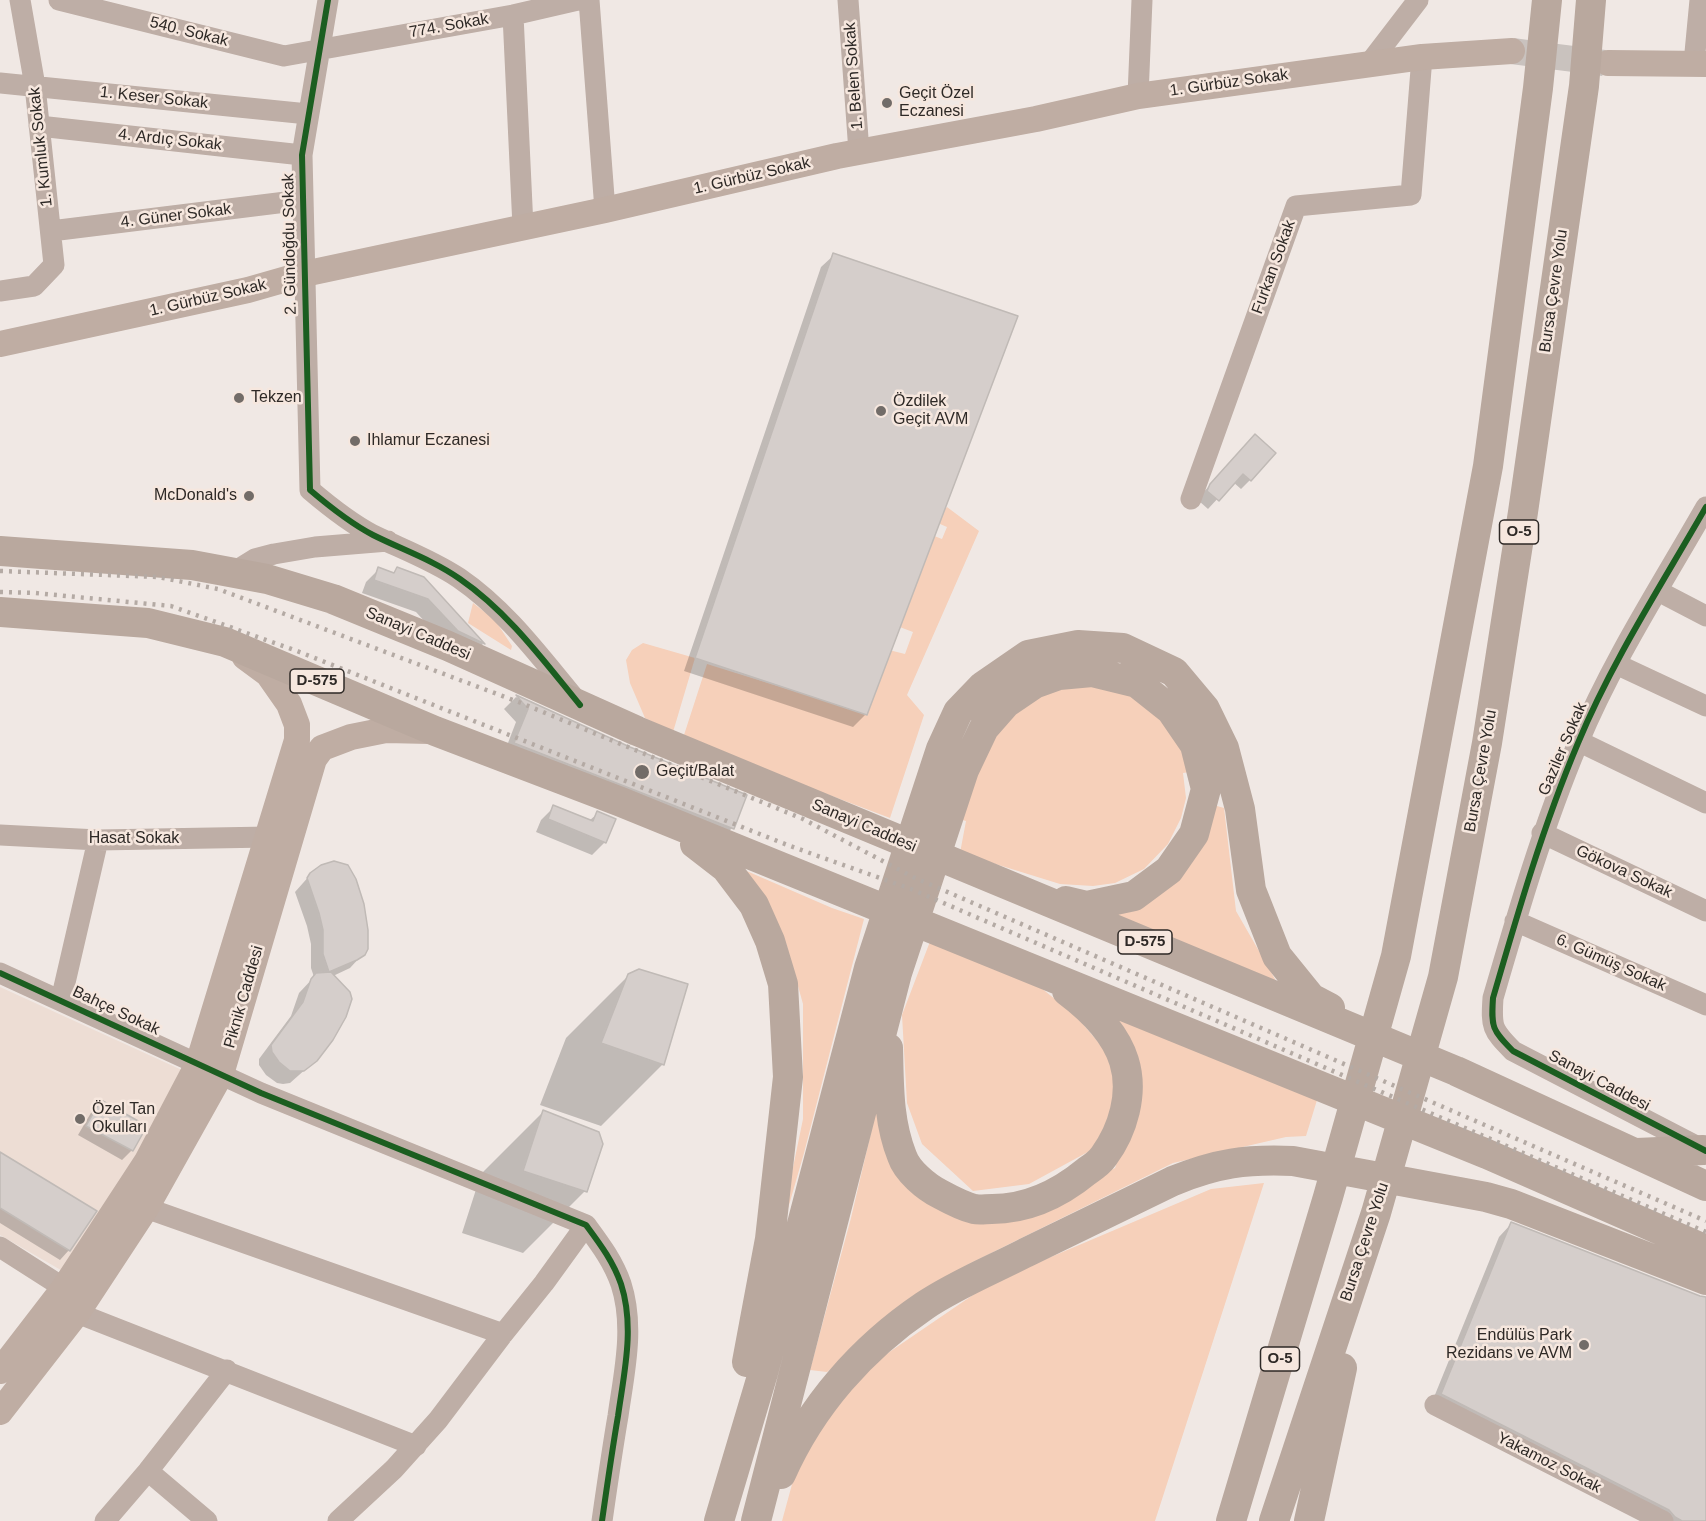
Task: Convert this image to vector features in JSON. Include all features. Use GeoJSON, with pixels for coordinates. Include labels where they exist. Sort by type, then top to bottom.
{"type":"FeatureCollection","features":[{"type":"Feature","properties":{"kind":"highway","name":"O-5"},"geometry":{"type":"LineString","coordinates":[[1231,1521],[1328,1197],[1396,956],[1488,466],[1538,88],[1546,0]]}},
{"type":"Feature","properties":{"kind":"highway","name":"Bursa Çevre Yolu"},"geometry":{"type":"LineString","coordinates":[[1274,1521],[1376,1213],[1443,977],[1487,743],[1524,500],[1584,86],[1591,1]]}},
{"type":"Feature","properties":{"kind":"highway","name":"Sanayi Caddesi"},"geometry":{"type":"LineString","coordinates":[[0,551],[169,563],[234,572],[300,588],[361,610],[637,731],[1456,1071],[1706,1186]]}},
{"type":"Feature","properties":{"kind":"highway","name":"D-575"},"geometry":{"type":"LineString","coordinates":[[0,612],[147,623],[225,642],[435,731],[621,802],[1487,1154],[1706,1250]]}},
{"type":"Feature","properties":{"kind":"highway"},"geometry":{"type":"LineString","coordinates":[[718,1521],[883,971],[930,826],[941,749],[958,712],[983,686],[1028,655],[1078,645],[1123,648],[1174,672],[1205,709],[1224,748],[1240,809],[1251,890],[1277,956],[1311,998],[1456,1071]]}},
{"type":"Feature","properties":{"kind":"highway"},"geometry":{"type":"LineString","coordinates":[[930,826],[964,770],[984,728],[1006,703],[1034,684],[1059,675],[1092,672],[1137,683],[1170,710],[1195,745],[1206,789],[1194,834],[1169,870],[1134,896],[1086,906],[1008,885]]}},
{"type":"Feature","properties":{"kind":"highway"},"geometry":{"type":"LineString","coordinates":[[621,802],[689,839],[726,868],[754,905],[770,941],[783,984],[788,1077],[770,1239],[718,1521]]}},
{"type":"Feature","properties":{"kind":"highway"},"geometry":{"type":"LineString","coordinates":[[883,971],[888,1011],[890,1110],[902,1158],[917,1177],[934,1191],[975,1209],[1005,1209],[1036,1203],[1072,1184],[1103,1159],[1117,1135],[1126,1109],[1127,1084],[1124,1061],[1109,1033],[1089,1007],[1041,972]]}},
{"type":"Feature","properties":{"kind":"highway"},"geometry":{"type":"LineString","coordinates":[[758,1521],[888,1011]]}},
{"type":"Feature","properties":{"kind":"highway"},"geometry":{"type":"LineString","coordinates":[[1633,1153],[1705,1151]]}},
{"type":"Feature","properties":{"kind":"highway"},"geometry":{"type":"LineString","coordinates":[[758,1521],[806,1427],[828,1395],[886,1334],[926,1305],[1173,1180],[1235,1161],[1293,1161],[1486,1197],[1534,1212],[1706,1280]]}},
{"type":"Feature","properties":{"kind":"highway"},"geometry":{"type":"LineString","coordinates":[[1210,1521],[1328,1197]]}},
{"type":"Feature","properties":{"kind":"highway"},"geometry":{"type":"LineString","coordinates":[[1309,1521],[1376,1213]]}},
{"type":"Feature","properties":{"kind":"main road","name":"1. Gürbüz Sokak"},"geometry":{"type":"LineString","coordinates":[[0,344],[248,291],[304,274],[605,210],[859,152],[1036,119],[1138,96],[1422,57],[1512,51]]}},
{"type":"Feature","properties":{"kind":"main road"},"geometry":{"type":"LineString","coordinates":[[1608,63],[1700,64]]}},
{"type":"Feature","properties":{"kind":"main road","name":"Piknik Caddesi"},"geometry":{"type":"LineString","coordinates":[[0,1371],[64,1288],[210,1069],[269,837],[297,740],[297,725],[289,704],[268,674],[225,642]]}},
{"type":"Feature","properties":{"kind":"main road","name":"Piknik Caddesi"},"geometry":{"type":"LineString","coordinates":[[0,1412],[77,1313],[146,1208],[210,1069],[314,759],[322,748],[351,737],[386,730],[435,731]]}},
{"type":"Feature","properties":{"kind":"street","name":"1. Kumluk Sokak"},"geometry":{"type":"LineString","coordinates":[[0,291],[34,286],[54,265],[35,86],[20,0]]}},
{"type":"Feature","properties":{"kind":"street","name":"540. Sokak"},"geometry":{"type":"LineString","coordinates":[[59,0],[284,56],[319,50]]}},
{"type":"Feature","properties":{"kind":"street","name":"2. Gündoğdu Sokak"},"geometry":{"type":"LineString","coordinates":[[328,0],[302,155],[310,490],[332,510],[353,524],[388,541]]}},
{"type":"Feature","properties":{"kind":"street","name":"774. Sokak"},"geometry":{"type":"LineString","coordinates":[[319,50],[513,15],[545,3],[578,0]]}},
{"type":"Feature","properties":{"kind":"street"},"geometry":{"type":"LineString","coordinates":[[589,0],[605,210]]}},
{"type":"Feature","properties":{"kind":"street","name":"1. Belen Sokak"},"geometry":{"type":"LineString","coordinates":[[848,0],[859,152]]}},
{"type":"Feature","properties":{"kind":"street"},"geometry":{"type":"LineString","coordinates":[[1138,96],[1142,0]]}},
{"type":"Feature","properties":{"kind":"street"},"geometry":{"type":"LineString","coordinates":[[1369,64],[1418,0]]}},
{"type":"Feature","properties":{"kind":"street"},"geometry":{"type":"LineString","coordinates":[[1700,0],[1700,64]]}},
{"type":"Feature","properties":{"kind":"street"},"geometry":{"type":"LineString","coordinates":[[513,15],[523,227]]}},
{"type":"Feature","properties":{"kind":"street","name":"Furkan Sokak"},"geometry":{"type":"LineString","coordinates":[[1191,499],[1296,206],[1411,195],[1422,57]]}},
{"type":"Feature","properties":{"kind":"street","name":"1. Keser Sokak"},"geometry":{"type":"LineString","coordinates":[[0,82],[308,114]]}},
{"type":"Feature","properties":{"kind":"street","name":"4. Ardıç Sokak"},"geometry":{"type":"LineString","coordinates":[[39,126],[302,155]]}},
{"type":"Feature","properties":{"kind":"street","name":"4. Güner Sokak"},"geometry":{"type":"LineString","coordinates":[[51,231],[302,200]]}},
{"type":"Feature","properties":{"kind":"street","name":"Gaziler Sokak"},"geometry":{"type":"LineString","coordinates":[[1491,1022],[1493,998],[1542,833],[1578,741],[1616,664],[1706,507]]}},
{"type":"Feature","properties":{"kind":"street"},"geometry":{"type":"LineString","coordinates":[[234,572],[255,559],[274,554],[315,547],[388,541],[434,563],[483,596],[510,622],[580,705]]}},
{"type":"Feature","properties":{"kind":"street"},"geometry":{"type":"LineString","coordinates":[[1658,591],[1706,616]]}},
{"type":"Feature","properties":{"kind":"street"},"geometry":{"type":"LineString","coordinates":[[1616,664],[1706,706]]}},
{"type":"Feature","properties":{"kind":"street"},"geometry":{"type":"LineString","coordinates":[[1578,741],[1706,803]]}},
{"type":"Feature","properties":{"kind":"street","name":"Gökova Sokak"},"geometry":{"type":"LineString","coordinates":[[1542,833],[1706,911]]}},
{"type":"Feature","properties":{"kind":"street","name":"Hasat Sokak"},"geometry":{"type":"LineString","coordinates":[[0,835],[98,840],[269,837]]}},
{"type":"Feature","properties":{"kind":"street"},"geometry":{"type":"LineString","coordinates":[[61,1000],[98,840]]}},
{"type":"Feature","properties":{"kind":"street","name":"6. Gümüş Sokak"},"geometry":{"type":"LineString","coordinates":[[1515,921],[1706,1005]]}},
{"type":"Feature","properties":{"kind":"street","name":"Bahçe Sokak"},"geometry":{"type":"LineString","coordinates":[[0,973],[261,1093],[586,1225]]}},
{"type":"Feature","properties":{"kind":"street","name":"Sanayi Caddesi"},"geometry":{"type":"LineString","coordinates":[[1491,1022],[1497,1036],[1513,1051],[1705,1151]]}},
{"type":"Feature","properties":{"kind":"street"},"geometry":{"type":"LineString","coordinates":[[146,1208],[503,1334]]}},
{"type":"Feature","properties":{"kind":"street"},"geometry":{"type":"LineString","coordinates":[[338,1521],[394,1469],[438,1420],[586,1225],[615,1269],[628,1319],[624,1371],[602,1521]]}},
{"type":"Feature","properties":{"kind":"street"},"geometry":{"type":"LineString","coordinates":[[0,1247],[64,1288]]}},
{"type":"Feature","properties":{"kind":"street"},"geometry":{"type":"LineString","coordinates":[[77,1313],[416,1446]]}},
{"type":"Feature","properties":{"kind":"street"},"geometry":{"type":"LineString","coordinates":[[105,1521],[148,1471],[227,1370]]}},
{"type":"Feature","properties":{"kind":"street","name":"Yakamoz Sokak"},"geometry":{"type":"LineString","coordinates":[[1435,1406],[1663,1521]]}},
{"type":"Feature","properties":{"kind":"street"},"geometry":{"type":"LineString","coordinates":[[148,1471],[207,1521]]}},
{"type":"Feature","properties":{"kind":"shaded area"},"geometry":{"type":"Polygon","coordinates":[[[947,507],[979,531],[907,695],[924,715],[890,818],[779,776],[684,735],[707,664],[867,714],[889,650],[905,654],[913,632],[897,626],[929,534],[942,539],[947,527],[933,521],[947,507]]]}},
{"type":"Feature","properties":{"kind":"shaded area"},"geometry":{"type":"Polygon","coordinates":[[[473,603],[495,620],[512,646],[511,650],[468,623],[473,603]]]}},
{"type":"Feature","properties":{"kind":"shaded area"},"geometry":{"type":"Polygon","coordinates":[[[643,643],[695,658],[673,732],[645,718],[630,683],[626,660],[632,650],[643,643]]]}},
{"type":"Feature","properties":{"kind":"shaded area"},"geometry":{"type":"Polygon","coordinates":[[[1074,682],[1139,698],[1166,723],[1183,748],[1189,772],[1183,773],[1186,798],[1181,818],[1168,844],[1144,869],[1115,883],[1093,886],[1060,884],[960,853],[966,821],[959,819],[983,745],[1033,695],[1074,682]]]}},
{"type":"Feature","properties":{"kind":"shaded area"},"geometry":{"type":"Polygon","coordinates":[[[1210,804],[1224,808],[1236,911],[1279,986],[1101,911],[1133,905],[1210,804]]]}},
{"type":"Feature","properties":{"kind":"shaded area"},"geometry":{"type":"Polygon","coordinates":[[[742,869],[832,908],[864,919],[804,1153],[776,1250],[803,1119],[803,1004],[786,943],[742,869]]]}},
{"type":"Feature","properties":{"kind":"shaded area"},"geometry":{"type":"Polygon","coordinates":[[[934,931],[1030,979],[1076,1016],[1122,1070],[1112,1111],[1097,1147],[1029,1184],[973,1191],[922,1144],[907,1103],[902,1015],[934,931]]]}},
{"type":"Feature","properties":{"kind":"shaded area","name":"Özel Tan Okulları"},"geometry":{"type":"Polygon","coordinates":[[[0,987],[184,1071],[134,1167],[66,1273],[0,1235],[0,987]]]}},
{"type":"Feature","properties":{"kind":"shaded area"},"geometry":{"type":"Polygon","coordinates":[[[1106,1012],[1321,1087],[1306,1136],[1286,1137],[1173,1163],[967,1265],[923,1291],[827,1372],[810,1370],[851,1218],[877,1107],[905,1178],[1038,1210],[1115,1168],[1132,1121],[1106,1012]]]}},
{"type":"Feature","properties":{"kind":"shaded area"},"geometry":{"type":"Polygon","coordinates":[[[1264,1183],[1155,1521],[782,1521],[803,1444],[844,1383],[992,1282],[1211,1189],[1264,1183]]]}},
{"type":"Feature","properties":{"kind":"building","name":"Özdilek Geçit AVM"},"geometry":{"type":"Polygon","coordinates":[[[833,253],[1018,316],[867,715],[695,658],[833,253]]]}},
{"type":"Feature","properties":{"kind":"building"},"geometry":{"type":"Polygon","coordinates":[[[1255,434],[1276,453],[1251,481],[1243,474],[1219,501],[1207,491],[1210,484],[1255,434]]]}},
{"type":"Feature","properties":{"kind":"building"},"geometry":{"type":"Polygon","coordinates":[[[378,567],[394,573],[397,567],[424,577],[485,644],[458,631],[428,599],[374,580],[378,567]]]}},
{"type":"Feature","properties":{"kind":"building"},"geometry":{"type":"Polygon","coordinates":[[[516,695],[630,747],[747,795],[734,829],[514,743],[528,709],[516,695]]]}},
{"type":"Feature","properties":{"kind":"building"},"geometry":{"type":"Polygon","coordinates":[[[553,805],[593,821],[597,811],[616,819],[606,843],[548,819],[553,805]]]}},
{"type":"Feature","properties":{"kind":"building"},"geometry":{"type":"Polygon","coordinates":[[[334,861],[348,865],[356,879],[364,904],[368,949],[365,955],[357,960],[329,972],[323,954],[323,930],[307,878],[321,865],[334,861]]]}},
{"type":"Feature","properties":{"kind":"building"},"geometry":{"type":"Polygon","coordinates":[[[639,969],[688,984],[664,1065],[601,1043],[628,974],[639,969]]]}},
{"type":"Feature","properties":{"kind":"building"},"geometry":{"type":"Polygon","coordinates":[[[331,972],[350,992],[352,999],[346,1017],[333,1040],[317,1061],[304,1071],[290,1071],[279,1062],[272,1052],[271,1045],[303,1002],[311,979],[316,973],[331,972]]]}},
{"type":"Feature","properties":{"kind":"building","name":"Özel Tan Okulları"},"geometry":{"type":"Polygon","coordinates":[[[101,1100],[147,1126],[133,1151],[86,1126],[101,1100]]]}},
{"type":"Feature","properties":{"kind":"building"},"geometry":{"type":"Polygon","coordinates":[[[543,1110],[599,1132],[603,1144],[587,1192],[523,1171],[543,1110]]]}},
{"type":"Feature","properties":{"kind":"building"},"geometry":{"type":"Polygon","coordinates":[[[0,1152],[97,1211],[70,1251],[0,1208],[0,1152]]]}},
{"type":"Feature","properties":{"kind":"building","name":"Endülüs Park Rezidans ve AVM"},"geometry":{"type":"Polygon","coordinates":[[[1511,1222],[1706,1297],[1706,1521],[1682,1521],[1669,1510],[1441,1394],[1511,1222]]]}},
{"type":"Feature","properties":{"kind":"tunnel"},"geometry":{"type":"LineString","coordinates":[[1512,51],[1604,63]]}},
{"type":"Feature","properties":{"kind":"railway"},"geometry":{"type":"LineString","coordinates":[[0,571],[158,577],[218,589],[521,703],[803,819],[913,877],[1706,1221]]}},
{"type":"Feature","properties":{"kind":"railway"},"geometry":{"type":"LineString","coordinates":[[0,592],[35,593],[171,606],[297,651],[790,846],[911,889],[1706,1232]]}},
{"type":"Feature","properties":{"kind":"cycle path"},"geometry":{"type":"LineString","coordinates":[[328,0],[302,155],[310,490],[356,525],[439,566],[477,592],[494,606],[524,638],[580,705]]}},
{"type":"Feature","properties":{"kind":"cycle path"},"geometry":{"type":"LineString","coordinates":[[1706,507],[1655,594],[1591,712],[1542,837],[1493,998],[1492,1016],[1494,1028],[1513,1051],[1706,1151]]}},
{"type":"Feature","properties":{"kind":"cycle path"},"geometry":{"type":"LineString","coordinates":[[0,973],[261,1093],[586,1225],[606,1253],[618,1276],[625,1300],[628,1333],[602,1521]]}},
{"type":"Feature","properties":{"kind":"place","name":"Geçit Özel Eczanesi"},"geometry":{"type":"Point","coordinates":[887,103]}},
{"type":"Feature","properties":{"kind":"place","name":"Tekzen"},"geometry":{"type":"Point","coordinates":[239,398]}},
{"type":"Feature","properties":{"kind":"place","name":"Özdilek Geçit AVM"},"geometry":{"type":"Point","coordinates":[881,411]}},
{"type":"Feature","properties":{"kind":"place","name":"Ihlamur Eczanesi"},"geometry":{"type":"Point","coordinates":[355,441]}},
{"type":"Feature","properties":{"kind":"place","name":"McDonald's"},"geometry":{"type":"Point","coordinates":[249,496]}},
{"type":"Feature","properties":{"kind":"place","name":"Geçit/Balat"},"geometry":{"type":"Point","coordinates":[642,772]}},
{"type":"Feature","properties":{"kind":"place","name":"Özel Tan Okulları"},"geometry":{"type":"Point","coordinates":[80,1119]}},
{"type":"Feature","properties":{"kind":"place","name":"Endülüs Park Rezidans ve AVM"},"geometry":{"type":"Point","coordinates":[1584,1345]}}]}
